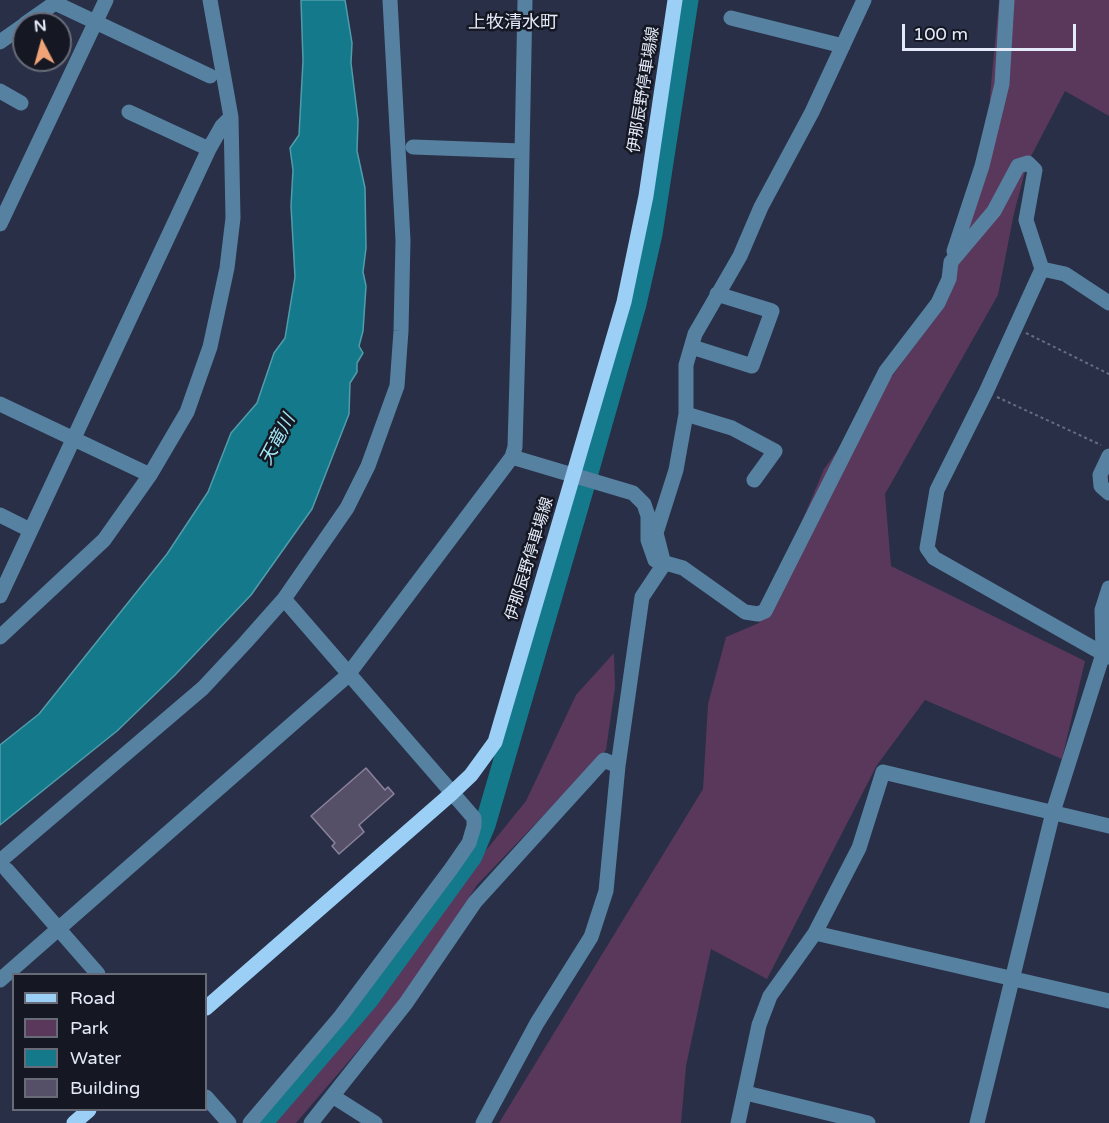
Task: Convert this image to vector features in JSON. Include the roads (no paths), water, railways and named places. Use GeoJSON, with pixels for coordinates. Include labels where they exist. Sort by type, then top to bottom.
{"type":"FeatureCollection","features":[{"type":"Feature","properties":{"kind":"main road","name":"伊那辰野停車場線"},"geometry":{"type":"LineString","coordinates":[[207,1007],[451,794],[471,775],[495,742],[574,476],[634,256],[675,0]]}},
{"type":"Feature","properties":{"kind":"main road"},"geometry":{"type":"LineString","coordinates":[[74,1123],[88,1111]]}},
{"type":"Feature","properties":{"kind":"street"},"geometry":{"type":"LineString","coordinates":[[0,224],[105,0]]}},
{"type":"Feature","properties":{"kind":"street"},"geometry":{"type":"LineString","coordinates":[[0,637],[104,540],[150,475],[187,412],[210,347],[221,300],[233,218],[231,117],[210,0]]}},
{"type":"Feature","properties":{"kind":"street"},"geometry":{"type":"LineString","coordinates":[[96,973],[4,865],[202,688],[284,599],[347,508],[379,440],[397,386],[402,331],[403,240],[390,0]]}},
{"type":"Feature","properties":{"kind":"street"},"geometry":{"type":"LineString","coordinates":[[0,980],[347,676],[512,458],[516,413],[525,0]]}},
{"type":"Feature","properties":{"kind":"street"},"geometry":{"type":"LineString","coordinates":[[483,1123],[537,1023],[591,937],[606,891],[618,766],[642,597],[664,564],[656,533],[676,470],[686,414],[686,365],[695,334],[740,255],[761,207],[864,0]]}},
{"type":"Feature","properties":{"kind":"street"},"geometry":{"type":"LineString","coordinates":[[512,458],[633,493],[644,504],[648,516],[648,540],[655,560],[683,568],[745,612],[758,614],[765,611],[833,478],[870,398],[886,371],[938,303],[949,279],[951,262],[982,166],[1002,84],[1007,0]]}},
{"type":"Feature","properties":{"kind":"street"},"geometry":{"type":"LineString","coordinates":[[42,12],[57,1],[95,23],[210,76]]}},
{"type":"Feature","properties":{"kind":"street"},"geometry":{"type":"LineString","coordinates":[[731,18],[843,46]]}},
{"type":"Feature","properties":{"kind":"street"},"geometry":{"type":"LineString","coordinates":[[0,91],[21,103]]}},
{"type":"Feature","properties":{"kind":"street"},"geometry":{"type":"LineString","coordinates":[[129,112],[209,149]]}},
{"type":"Feature","properties":{"kind":"street"},"geometry":{"type":"LineString","coordinates":[[0,596],[209,149],[222,126],[231,117]]}},
{"type":"Feature","properties":{"kind":"street"},"geometry":{"type":"LineString","coordinates":[[413,147],[521,151]]}},
{"type":"Feature","properties":{"kind":"street"},"geometry":{"type":"LineString","coordinates":[[951,262],[994,211],[1018,166],[1028,163],[1035,170],[1026,220],[1042,269],[938,490],[927,548],[934,558],[1106,656]]}},
{"type":"Feature","properties":{"kind":"street"},"geometry":{"type":"LineString","coordinates":[[1042,269],[1065,274],[1109,303]]}},
{"type":"Feature","properties":{"kind":"street"},"geometry":{"type":"LineString","coordinates":[[692,347],[752,366],[772,311],[717,294]]}},
{"type":"Feature","properties":{"kind":"street"},"geometry":{"type":"LineString","coordinates":[[0,404],[150,475]]}},
{"type":"Feature","properties":{"kind":"street"},"geometry":{"type":"LineString","coordinates":[[686,414],[732,428],[775,452],[754,480]]}},
{"type":"Feature","properties":{"kind":"street"},"geometry":{"type":"LineString","coordinates":[[1109,456],[1100,476],[1101,486],[1109,493]]}},
{"type":"Feature","properties":{"kind":"street"},"geometry":{"type":"LineString","coordinates":[[0,515],[30,530]]}},
{"type":"Feature","properties":{"kind":"street"},"geometry":{"type":"LineString","coordinates":[[977,1123],[1014,980],[1053,812],[1106,656],[1102,610],[1109,588]]}},
{"type":"Feature","properties":{"kind":"street"},"geometry":{"type":"LineString","coordinates":[[250,1123],[341,1016],[469,843],[474,818],[347,676],[284,599]]}},
{"type":"Feature","properties":{"kind":"street"},"geometry":{"type":"LineString","coordinates":[[311,1123],[334,1097],[406,1003],[475,902],[604,760],[618,766]]}},
{"type":"Feature","properties":{"kind":"street"},"geometry":{"type":"LineString","coordinates":[[738,1123],[759,1025],[770,996],[815,933],[859,848],[883,772],[1109,826]]}},
{"type":"Feature","properties":{"kind":"street"},"geometry":{"type":"LineString","coordinates":[[815,933],[1109,1001]]}},
{"type":"Feature","properties":{"kind":"street"},"geometry":{"type":"LineString","coordinates":[[746,1093],[868,1123]]}},
{"type":"Feature","properties":{"kind":"street"},"geometry":{"type":"LineString","coordinates":[[334,1097],[375,1123]]}},
{"type":"Feature","properties":{"kind":"street"},"geometry":{"type":"LineString","coordinates":[[207,1098],[229,1123]]}},
{"type":"Feature","properties":{"kind":"water","name":"天竜川"},"geometry":{"type":"Polygon","coordinates":[[[301,0],[345,0],[352,43],[351,63],[358,120],[357,151],[365,188],[366,248],[363,272],[366,286],[363,331],[359,346],[363,353],[357,363],[357,372],[350,383],[349,414],[312,509],[251,595],[175,675],[117,731],[0,825],[0,745],[39,714],[167,554],[208,492],[231,433],[257,403],[274,353],[285,338],[295,277],[291,206],[293,170],[290,148],[299,135],[303,61],[301,0]]]}},
{"type":"Feature","properties":{"kind":"waterway"},"geometry":{"type":"LineString","coordinates":[[587,476],[636,304],[652,234],[688,0]]}},
{"type":"Feature","properties":{"kind":"waterway"},"geometry":{"type":"LineString","coordinates":[[262,1123],[367,1001],[472,856],[485,825],[585,483]]}},
{"type":"Feature","properties":{"kind":"district","name":"上牧清水町"},"geometry":{"type":"Point","coordinates":[513,23]}}]}
